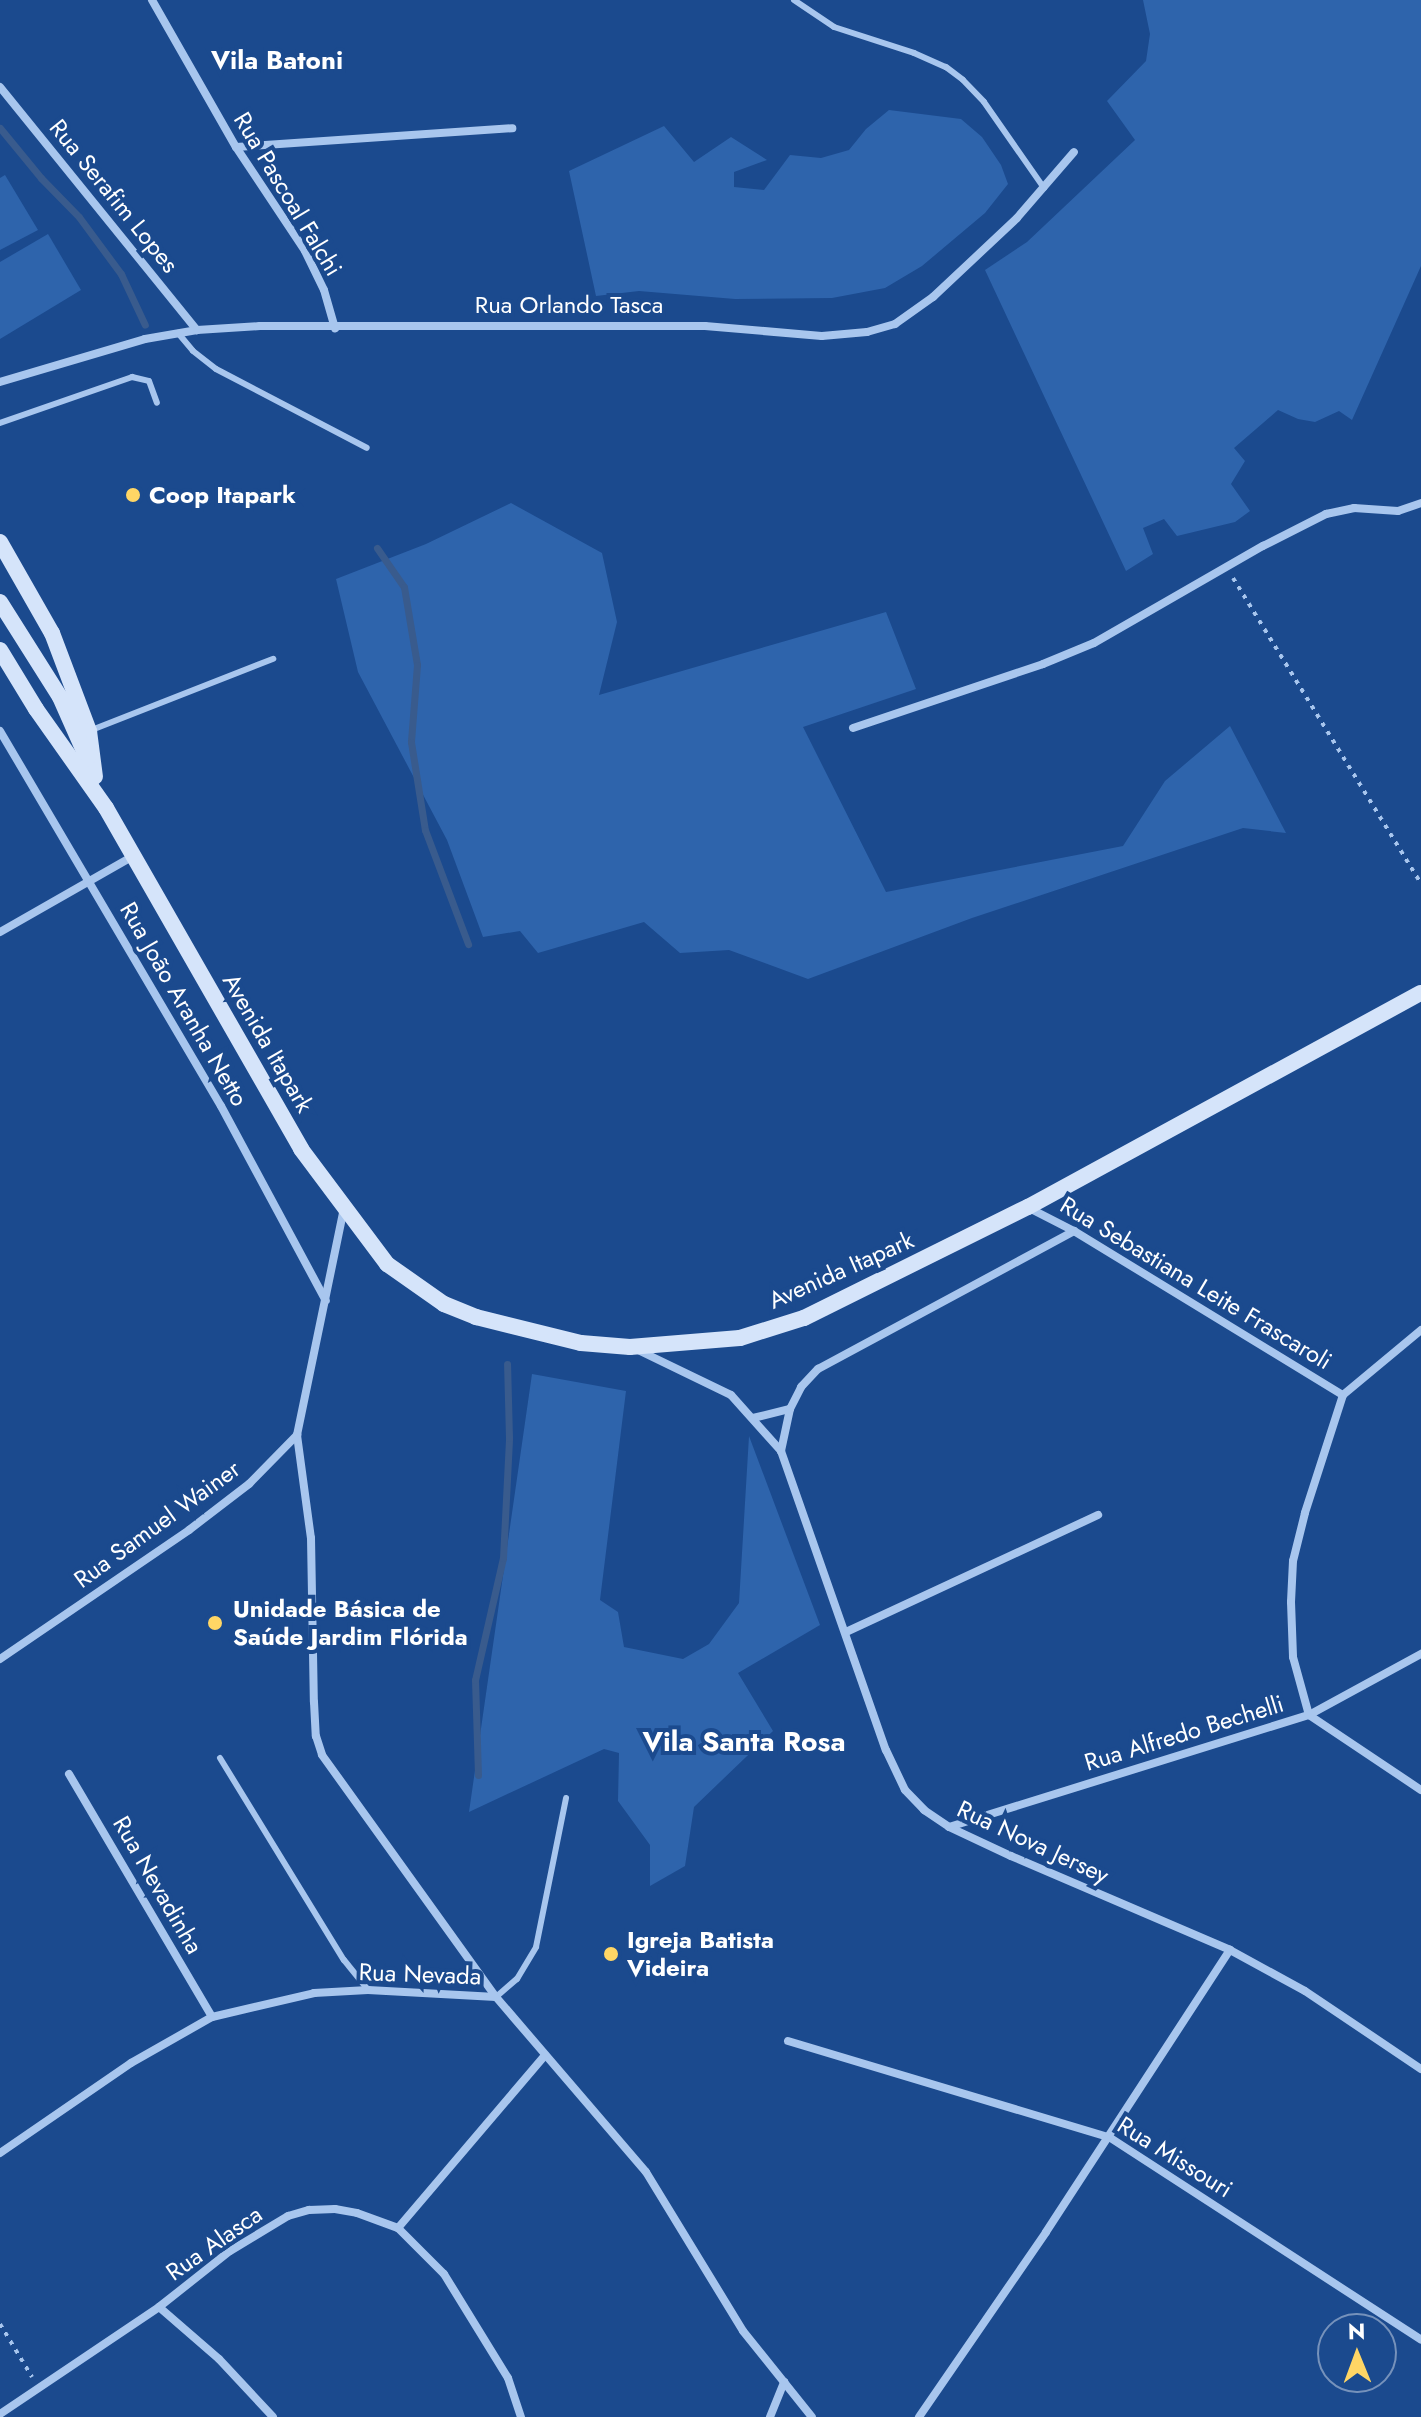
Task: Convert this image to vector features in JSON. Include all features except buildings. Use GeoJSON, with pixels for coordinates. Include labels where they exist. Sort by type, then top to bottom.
{"type":"FeatureCollection","features":[{"type":"Feature","properties":{"kind":"main road"},"geometry":{"type":"LineString","coordinates":[[0,542],[52,633],[89,731],[95,777]]}},
{"type":"Feature","properties":{"kind":"main road"},"geometry":{"type":"LineString","coordinates":[[2,612],[33,599]]}},
{"type":"Feature","properties":{"kind":"main road","name":"Avenida Itapark"},"geometry":{"type":"LineString","coordinates":[[2,612],[60,697],[106,808]]}},
{"type":"Feature","properties":{"kind":"main road","name":"Avenida Itapark"},"geometry":{"type":"LineString","coordinates":[[0,650],[36,709],[106,808],[301,1149],[387,1264],[444,1304],[476,1317],[581,1343],[630,1347],[740,1338],[804,1318],[1028,1207],[1421,993]]}},
{"type":"Feature","properties":{"kind":"street","name":"Rua Pascoal Falchi"},"geometry":{"type":"LineString","coordinates":[[152,0],[236,147],[305,251],[324,290],[335,328]]}},
{"type":"Feature","properties":{"kind":"street","name":"Rua Serafim Lopes"},"geometry":{"type":"LineString","coordinates":[[0,87],[197,330]]}},
{"type":"Feature","properties":{"kind":"street"},"geometry":{"type":"LineString","coordinates":[[236,147],[512,128]]}},
{"type":"Feature","properties":{"kind":"street","name":"Rua Orlando Tasca"},"geometry":{"type":"LineString","coordinates":[[0,382],[178,333],[260,326],[705,326],[822,336],[867,332],[895,324],[925,303],[1017,218],[1074,152]]}},
{"type":"Feature","properties":{"kind":"street"},"geometry":{"type":"LineString","coordinates":[[853,728],[1043,664],[1094,643],[1228,569],[1263,546],[1326,514],[1354,508],[1398,511],[1421,503]]}},
{"type":"Feature","properties":{"kind":"street","name":"Rua João Aranha Netto"},"geometry":{"type":"LineString","coordinates":[[0,731],[221,1106],[326,1301]]}},
{"type":"Feature","properties":{"kind":"street"},"geometry":{"type":"LineString","coordinates":[[0,932],[134,855]]}},
{"type":"Feature","properties":{"kind":"street","name":"Rua Sebastiana Leite Frascaroli"},"geometry":{"type":"LineString","coordinates":[[1028,1207],[1074,1231],[1343,1395]]}},
{"type":"Feature","properties":{"kind":"street"},"geometry":{"type":"LineString","coordinates":[[345,1208],[297,1435],[312,1550],[314,1702],[322,1755],[496,1997]]}},
{"type":"Feature","properties":{"kind":"street"},"geometry":{"type":"LineString","coordinates":[[781,1451],[790,1409],[801,1387],[818,1369],[1074,1231]]}},
{"type":"Feature","properties":{"kind":"street"},"geometry":{"type":"LineString","coordinates":[[1421,1330],[1343,1395],[1293,1561],[1293,1657],[1309,1715],[1421,1790]]}},
{"type":"Feature","properties":{"kind":"street","name":"Rua Nova Jersey"},"geometry":{"type":"LineString","coordinates":[[630,1347],[731,1395],[781,1451],[886,1750],[905,1790],[949,1827],[1230,1950],[1305,1991],[1421,2069]]}},
{"type":"Feature","properties":{"kind":"street"},"geometry":{"type":"LineString","coordinates":[[753,1418],[790,1409]]}},
{"type":"Feature","properties":{"kind":"street","name":"Rua Samuel Wainer"},"geometry":{"type":"LineString","coordinates":[[0,1659],[189,1530],[249,1484],[297,1435]]}},
{"type":"Feature","properties":{"kind":"street"},"geometry":{"type":"LineString","coordinates":[[846,1632],[1098,1515]]}},
{"type":"Feature","properties":{"kind":"street","name":"Rua Alfredo Bechelli"},"geometry":{"type":"LineString","coordinates":[[949,1827],[1309,1715],[1421,1654]]}},
{"type":"Feature","properties":{"kind":"street","name":"Rua Nevadinha"},"geometry":{"type":"LineString","coordinates":[[69,1774],[212,2017]]}},
{"type":"Feature","properties":{"kind":"street"},"geometry":{"type":"LineString","coordinates":[[919,2417],[1109,2137],[1230,1950]]}},
{"type":"Feature","properties":{"kind":"street","name":"Rua Nevada"},"geometry":{"type":"LineString","coordinates":[[0,2153],[131,2063],[212,2017],[314,1993],[368,1990],[496,1997],[646,2172],[743,2331],[812,2417]]}},
{"type":"Feature","properties":{"kind":"street","name":"Rua Missouri"},"geometry":{"type":"LineString","coordinates":[[788,2041],[1109,2137],[1421,2340]]}},
{"type":"Feature","properties":{"kind":"street"},"geometry":{"type":"LineString","coordinates":[[398,2228],[545,2055]]}},
{"type":"Feature","properties":{"kind":"street","name":"Rua Alasca"},"geometry":{"type":"LineString","coordinates":[[0,2414],[159,2307],[230,2251],[288,2216],[309,2210],[335,2209],[357,2213],[398,2228],[444,2274],[508,2378],[521,2417]]}},
{"type":"Feature","properties":{"kind":"street"},"geometry":{"type":"LineString","coordinates":[[159,2307],[219,2359],[273,2417]]}},
{"type":"Feature","properties":{"kind":"street"},"geometry":{"type":"LineString","coordinates":[[770,2417],[784,2382]]}},
{"type":"Feature","properties":{"kind":"lane"},"geometry":{"type":"LineString","coordinates":[[794,0],[834,27],[914,53],[963,80],[984,102],[1044,188]]}},
{"type":"Feature","properties":{"kind":"lane"},"geometry":{"type":"LineString","coordinates":[[178,333],[193,351],[216,369],[367,448]]}},
{"type":"Feature","properties":{"kind":"lane"},"geometry":{"type":"LineString","coordinates":[[0,423],[132,377],[149,381],[157,403]]}},
{"type":"Feature","properties":{"kind":"lane"},"geometry":{"type":"LineString","coordinates":[[89,731],[273,659]]}},
{"type":"Feature","properties":{"kind":"lane"},"geometry":{"type":"LineString","coordinates":[[220,1758],[344,1960],[368,1990]]}},
{"type":"Feature","properties":{"kind":"lane"},"geometry":{"type":"LineString","coordinates":[[496,1997],[517,1979],[536,1947],[566,1798]]}},
{"type":"Feature","properties":{"kind":"path"},"geometry":{"type":"LineString","coordinates":[[1228,569],[1421,884]]}},
{"type":"Feature","properties":{"kind":"path"},"geometry":{"type":"LineString","coordinates":[[0,2324],[38,2387]]}},
{"type":"Feature","properties":{"kind":"shaded area"},"geometry":{"type":"Polygon","coordinates":[[[1143,0],[1421,0],[1421,266],[1352,420],[1339,411],[1315,422],[1278,410],[1234,448],[1245,461],[1231,484],[1250,511],[1235,522],[1177,536],[1164,519],[1143,528],[1153,554],[1126,571],[985,270],[1027,242],[1135,140],[1107,101],[1146,61],[1150,34],[1143,0]]]}},
{"type":"Feature","properties":{"kind":"shaded area"},"geometry":{"type":"Polygon","coordinates":[[[889,110],[961,119],[982,137],[1001,165],[1008,184],[985,213],[922,266],[885,288],[832,298],[735,299],[639,291],[596,296],[569,171],[664,126],[694,162],[731,137],[767,160],[734,172],[734,187],[764,190],[790,155],[821,158],[849,150],[866,129],[889,110]]]}},
{"type":"Feature","properties":{"kind":"shaded area"},"geometry":{"type":"Polygon","coordinates":[[[5,175],[38,230],[0,250],[0,178],[5,175]]]}},
{"type":"Feature","properties":{"kind":"shaded area"},"geometry":{"type":"Polygon","coordinates":[[[48,234],[81,290],[0,339],[0,262],[48,234]]]}},
{"type":"Feature","properties":{"kind":"shaded area"},"geometry":{"type":"Polygon","coordinates":[[[511,503],[602,553],[617,622],[599,695],[886,612],[916,689],[803,727],[886,892],[1123,846],[1165,781],[1230,726],[1286,833],[1243,828],[972,918],[808,979],[729,950],[680,953],[644,922],[538,953],[520,931],[483,937],[447,840],[358,672],[336,579],[426,544],[511,503]]]}},
{"type":"Feature","properties":{"kind":"shaded area"},"geometry":{"type":"Polygon","coordinates":[[[532,1374],[626,1391],[600,1600],[618,1612],[624,1647],[683,1659],[709,1644],[739,1603],[749,1436],[820,1625],[738,1673],[773,1731],[694,1807],[685,1866],[650,1886],[650,1845],[618,1801],[619,1753],[604,1749],[469,1812],[532,1374]]]}},
{"type":"Feature","properties":{"kind":"waterway"},"geometry":{"type":"LineString","coordinates":[[0,128],[41,178],[79,217],[121,274],[145,325]]}},
{"type":"Feature","properties":{"kind":"waterway"},"geometry":{"type":"LineString","coordinates":[[377,548],[404,587],[417,665],[411,742],[425,830],[468,944]]}},
{"type":"Feature","properties":{"kind":"waterway"},"geometry":{"type":"LineString","coordinates":[[478,1775],[475,1680],[503,1558],[509,1438],[507,1364]]}},
{"type":"Feature","properties":{"kind":"place","name":"Coop Itapark"},"geometry":{"type":"Point","coordinates":[133,495]}},
{"type":"Feature","properties":{"kind":"place","name":"Unidade Básica de Saúde Jardim Flórida"},"geometry":{"type":"Point","coordinates":[215,1623]}},
{"type":"Feature","properties":{"kind":"place","name":"Igreja Batista Videira"},"geometry":{"type":"Point","coordinates":[611,1954]}},
{"type":"Feature","properties":{"kind":"district","name":"Vila Batoni"},"geometry":{"type":"Point","coordinates":[277,61]}},
{"type":"Feature","properties":{"kind":"district","name":"Vila Santa Rosa"},"geometry":{"type":"Point","coordinates":[744,1742]}}]}
